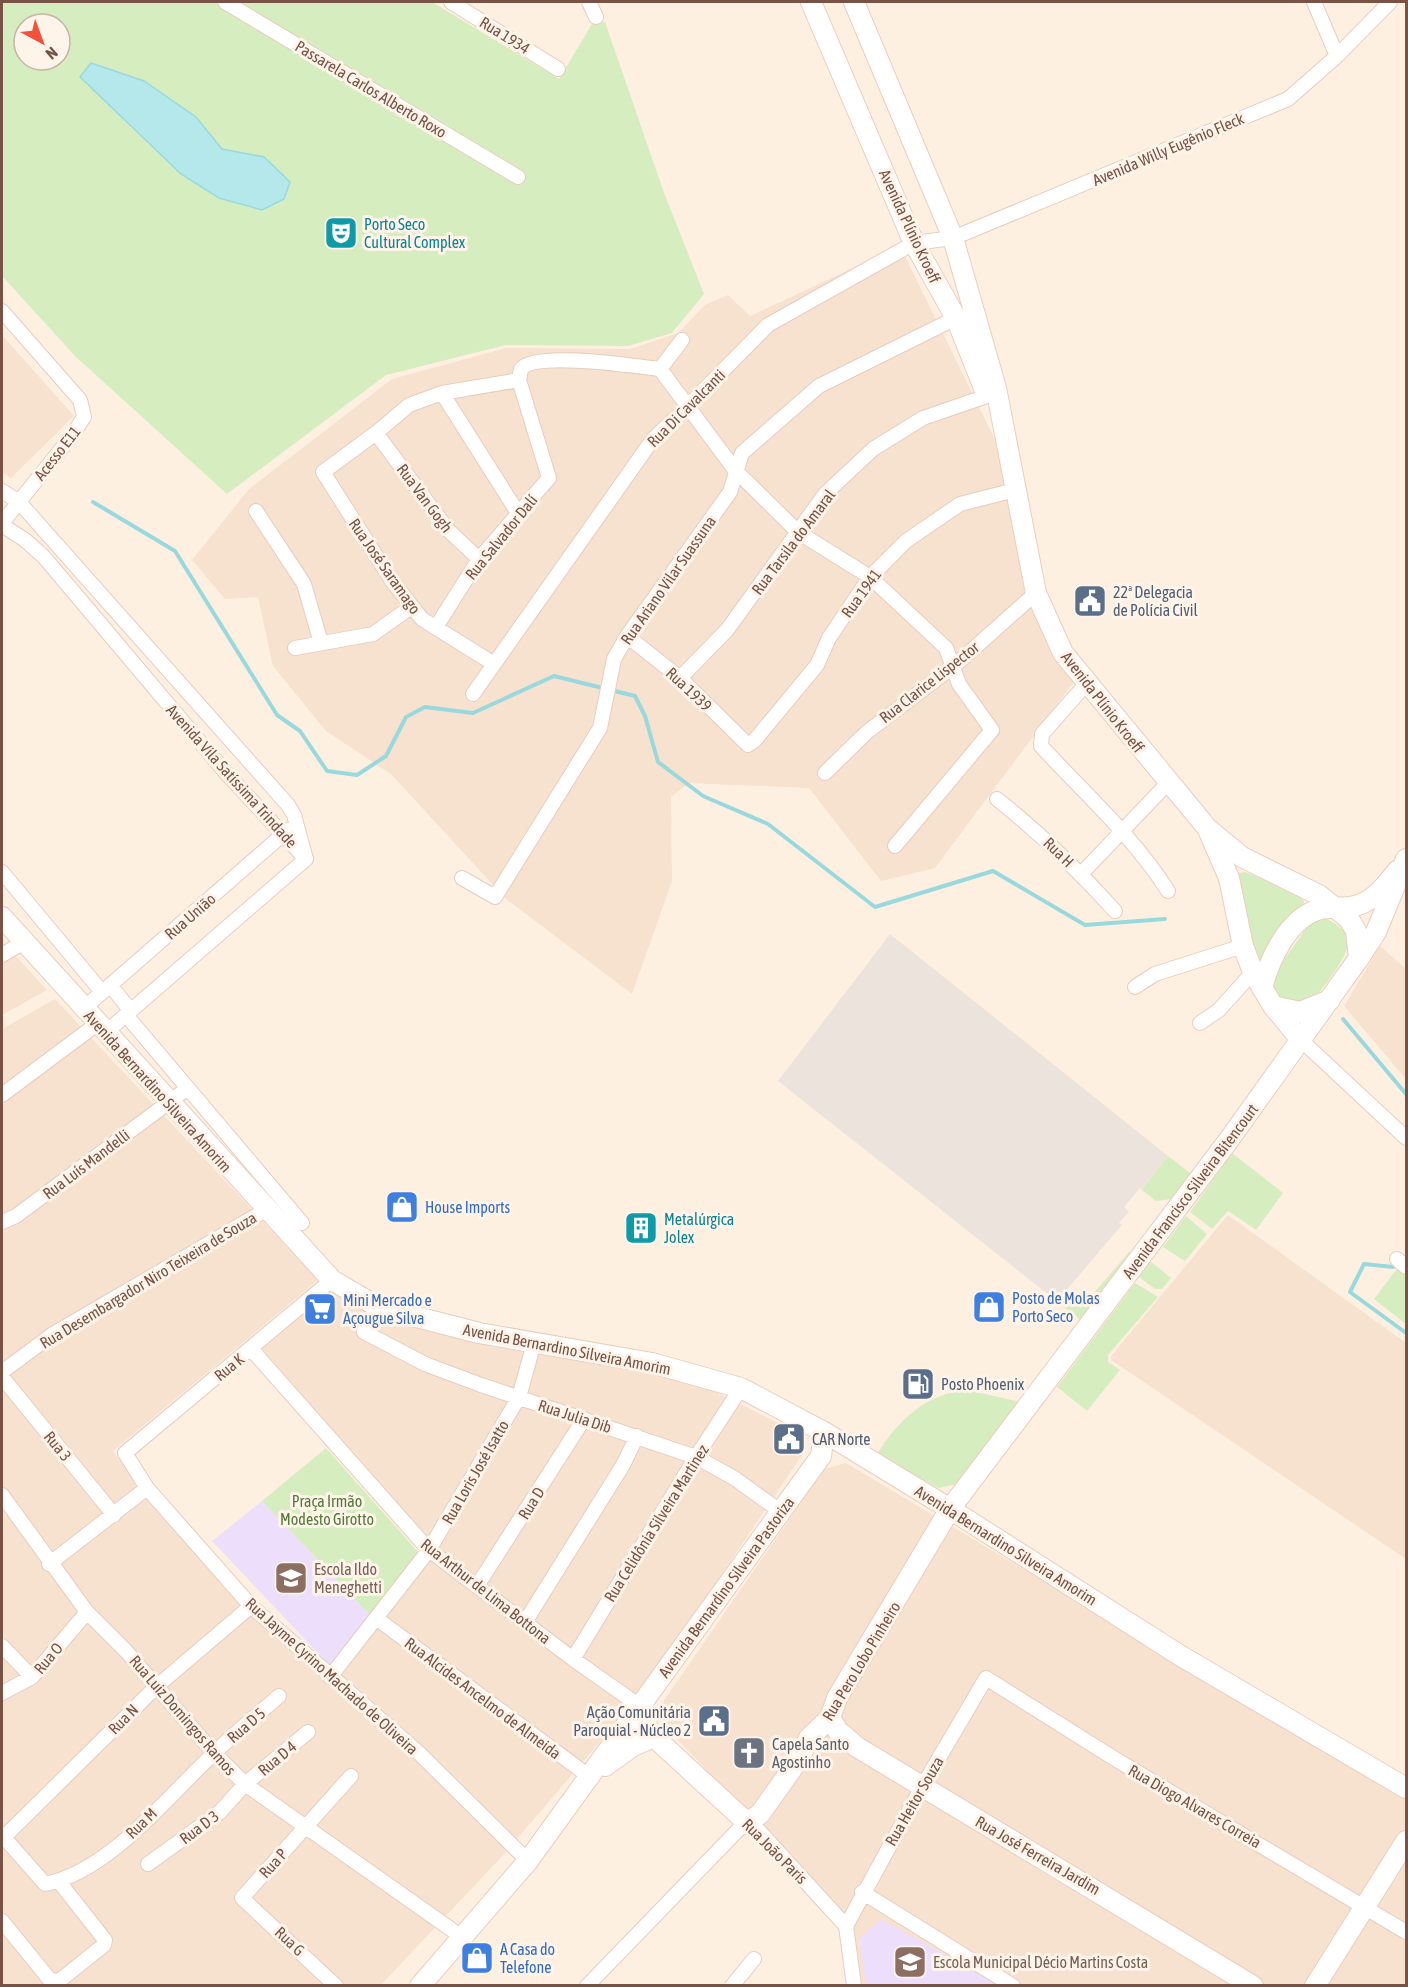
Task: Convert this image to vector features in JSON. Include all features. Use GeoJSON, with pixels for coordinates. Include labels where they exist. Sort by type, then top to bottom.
{"type":"FeatureCollection","features":[{"type":"Feature","properties":{"kind":"main road","name":"Avenida Plínio Kroeff"},"geometry":{"type":"LineString","coordinates":[[811,2],[914,243],[956,318],[1010,451]]}},
{"type":"Feature","properties":{"kind":"main road","name":"Avenida Plínio Kroeff"},"geometry":{"type":"LineString","coordinates":[[854,2],[953,238],[996,388],[1036,593],[1063,653],[1208,830],[1242,857],[1338,908],[1356,931],[1359,958]]}},
{"type":"Feature","properties":{"kind":"main road","name":"Avenida Plínio Kroeff"},"geometry":{"type":"LineString","coordinates":[[1208,830],[1229,878],[1243,946],[1258,980],[1273,1006],[1302,1041]]}},
{"type":"Feature","properties":{"kind":"main road","name":"Avenida Francisco Silveira Bitencourt"},"geometry":{"type":"LineString","coordinates":[[1338,908],[1362,904],[1372,899],[1407,859]]}},
{"type":"Feature","properties":{"kind":"main road","name":"Avenida Francisco Silveira Bitencourt"},"geometry":{"type":"LineString","coordinates":[[950,1509],[1302,1041],[1376,932],[1407,859]]}},
{"type":"Feature","properties":{"kind":"main road"},"geometry":{"type":"LineString","coordinates":[[1258,980],[1292,930],[1317,910],[1338,908]]}},
{"type":"Feature","properties":{"kind":"main road","name":"Avenida Bernardino Silveira Amorim"},"geometry":{"type":"LineString","coordinates":[[2,917],[83,1009],[332,1280],[378,1307],[457,1328],[652,1363],[741,1388],[824,1432],[1181,1656],[1407,1788]]}},
{"type":"Feature","properties":{"kind":"main road"},"geometry":{"type":"LineString","coordinates":[[1273,1006],[1300,1012],[1330,1000]]}},
{"type":"Feature","properties":{"kind":"main road","name":"Avenida Bernardino Silveira Pastoriza"},"geometry":{"type":"LineString","coordinates":[[420,1986],[528,1861],[590,1777],[821,1456],[824,1432]]}},
{"type":"Feature","properties":{"kind":"main road"},"geometry":{"type":"LineString","coordinates":[[821,1456],[854,1451]]}},
{"type":"Feature","properties":{"kind":"main road","name":"Rua Pero Lobo Pinheiro"},"geometry":{"type":"LineString","coordinates":[[750,1821],[760,1814],[799,1759],[809,1738],[834,1725],[837,1698],[950,1509]]}},
{"type":"Feature","properties":{"kind":"main road","name":"Rua João Paris"},"geometry":{"type":"LineString","coordinates":[[641,1707],[645,1723],[654,1737],[742,1818],[750,1821]]}},
{"type":"Feature","properties":{"kind":"main road","name":"Rua José Ferreira Jardim"},"geometry":{"type":"LineString","coordinates":[[834,1725],[857,1747],[1098,1890],[1253,1986]]}},
{"type":"Feature","properties":{"kind":"main road","name":"Avenida Bernardino Silveira Pastoriza"},"geometry":{"type":"LineString","coordinates":[[590,1777],[633,1746],[654,1737]]}},
{"type":"Feature","properties":{"kind":"main road"},"geometry":{"type":"LineString","coordinates":[[1315,1986],[1407,1841]]}},
{"type":"Feature","properties":{"kind":"street","name":"Passarela Carlos Alberto Roxo"},"geometry":{"type":"LineString","coordinates":[[225,2],[518,177]]}},
{"type":"Feature","properties":{"kind":"street","name":"Rua 1934"},"geometry":{"type":"LineString","coordinates":[[451,2],[558,69]]}},
{"type":"Feature","properties":{"kind":"street"},"geometry":{"type":"LineString","coordinates":[[589,2],[596,17]]}},
{"type":"Feature","properties":{"kind":"street"},"geometry":{"type":"LineString","coordinates":[[1314,2],[1337,56]]}},
{"type":"Feature","properties":{"kind":"street","name":"Avenida Willy Eugênio Fleck"},"geometry":{"type":"LineString","coordinates":[[914,243],[953,238],[1288,99],[1337,56],[1390,2]]}},
{"type":"Feature","properties":{"kind":"street","name":"Rua Di Cavalcanti"},"geometry":{"type":"LineString","coordinates":[[473,694],[652,439],[768,325],[914,243]]}},
{"type":"Feature","properties":{"kind":"street","name":"Acesso E11"},"geometry":{"type":"LineString","coordinates":[[2,311],[80,400],[84,417],[79,427],[2,524]]}},
{"type":"Feature","properties":{"kind":"street","name":"Rua Ariano Vilar Suassuna"},"geometry":{"type":"LineString","coordinates":[[462,878],[495,897],[600,728],[614,659],[627,636],[730,492],[742,453],[819,386],[956,318]]}},
{"type":"Feature","properties":{"kind":"street"},"geometry":{"type":"LineString","coordinates":[[660,369],[682,340]]}},
{"type":"Feature","properties":{"kind":"street"},"geometry":{"type":"LineString","coordinates":[[376,433],[409,405],[442,393],[520,374],[531,361],[593,361],[660,369],[735,470],[798,532],[870,577],[946,648],[959,684],[992,730],[895,846]]}},
{"type":"Feature","properties":{"kind":"street","name":"Rua Salvador Dalí"},"geometry":{"type":"LineString","coordinates":[[435,627],[479,559],[549,478],[520,374]]}},
{"type":"Feature","properties":{"kind":"street"},"geometry":{"type":"LineString","coordinates":[[442,393],[518,513]]}},
{"type":"Feature","properties":{"kind":"street","name":"Rua Tarsila do Amaral"},"geometry":{"type":"LineString","coordinates":[[680,678],[727,630],[825,494],[873,449],[923,418],[987,396]]}},
{"type":"Feature","properties":{"kind":"street","name":"Rua José Saramago"},"geometry":{"type":"LineString","coordinates":[[376,433],[323,472],[411,607],[422,619],[494,664]]}},
{"type":"Feature","properties":{"kind":"street","name":"Rua Van Gogh"},"geometry":{"type":"LineString","coordinates":[[376,433],[448,530],[479,559]]}},
{"type":"Feature","properties":{"kind":"street","name":"Rua 1941"},"geometry":{"type":"LineString","coordinates":[[748,745],[754,741],[817,665],[829,638],[870,577],[906,541],[960,504],[1015,490]]}},
{"type":"Feature","properties":{"kind":"street","name":"Avenida Vila Satíssima Trindade"},"geometry":{"type":"LineString","coordinates":[[2,491],[19,502],[288,805],[297,822],[306,859]]}},
{"type":"Feature","properties":{"kind":"street"},"geometry":{"type":"LineString","coordinates":[[256,511],[304,584],[321,643]]}},
{"type":"Feature","properties":{"kind":"street","name":"Avenida Vila Satíssima Trindade"},"geometry":{"type":"LineString","coordinates":[[2,524],[44,557],[227,774],[306,859]]}},
{"type":"Feature","properties":{"kind":"street","name":"Rua Clarice Lispector"},"geometry":{"type":"LineString","coordinates":[[825,773],[867,732],[954,666],[1036,593]]}},
{"type":"Feature","properties":{"kind":"street"},"geometry":{"type":"LineString","coordinates":[[295,648],[373,634],[411,607]]}},
{"type":"Feature","properties":{"kind":"street","name":"Rua 1939"},"geometry":{"type":"LineString","coordinates":[[627,636],[680,678],[748,745]]}},
{"type":"Feature","properties":{"kind":"street"},"geometry":{"type":"LineString","coordinates":[[1087,683],[1042,734],[1041,747],[1123,830],[1152,864],[1168,891]]}},
{"type":"Feature","properties":{"kind":"street"},"geometry":{"type":"LineString","coordinates":[[1082,874],[1168,783]]}},
{"type":"Feature","properties":{"kind":"street","name":"Rua H"},"geometry":{"type":"LineString","coordinates":[[997,799],[1032,826],[1082,874],[1115,911]]}},
{"type":"Feature","properties":{"kind":"street","name":"Rua União"},"geometry":{"type":"LineString","coordinates":[[83,1009],[297,822]]}},
{"type":"Feature","properties":{"kind":"street","name":"Rua União"},"geometry":{"type":"LineString","coordinates":[[2,1095],[101,1028],[128,1013],[306,859]]}},
{"type":"Feature","properties":{"kind":"street"},"geometry":{"type":"LineString","coordinates":[[2,872],[128,1013],[302,1223]]}},
{"type":"Feature","properties":{"kind":"street"},"geometry":{"type":"LineString","coordinates":[[2,955],[24,942]]}},
{"type":"Feature","properties":{"kind":"street"},"geometry":{"type":"LineString","coordinates":[[1136,987],[1155,974],[1243,946]]}},
{"type":"Feature","properties":{"kind":"street"},"geometry":{"type":"LineString","coordinates":[[1200,1023],[1258,980]]}},
{"type":"Feature","properties":{"kind":"street"},"geometry":{"type":"LineString","coordinates":[[1302,1041],[1407,1138]]}},
{"type":"Feature","properties":{"kind":"street","name":"Rua Luís Mandelli"},"geometry":{"type":"LineString","coordinates":[[2,1222],[16,1216],[188,1088]]}},
{"type":"Feature","properties":{"kind":"street","name":"Rua Desembargador Niro Teixeira de Souza"},"geometry":{"type":"LineString","coordinates":[[2,1374],[53,1334],[266,1210]]}},
{"type":"Feature","properties":{"kind":"street","name":"Rua K"},"geometry":{"type":"LineString","coordinates":[[125,1453],[332,1280]]}},
{"type":"Feature","properties":{"kind":"street","name":"Rua Julia Dib"},"geometry":{"type":"LineString","coordinates":[[364,1332],[425,1364],[696,1457],[734,1478],[780,1511]]}},
{"type":"Feature","properties":{"kind":"street","name":"Rua Loris José Isatto"},"geometry":{"type":"LineString","coordinates":[[330,1677],[429,1550],[519,1397],[534,1343]]}},
{"type":"Feature","properties":{"kind":"street","name":"Rua Arthur de Lima Bottona"},"geometry":{"type":"LineString","coordinates":[[251,1349],[429,1550],[573,1659],[641,1707]]}},
{"type":"Feature","properties":{"kind":"street","name":"Rua 3"},"geometry":{"type":"LineString","coordinates":[[2,1374],[114,1515]]}},
{"type":"Feature","properties":{"kind":"street","name":"Rua Celidônia Silveira Martinez"},"geometry":{"type":"LineString","coordinates":[[573,1659],[696,1457],[741,1388]]}},
{"type":"Feature","properties":{"kind":"street","name":"Rua D"},"geometry":{"type":"LineString","coordinates":[[477,1586],[584,1419]]}},
{"type":"Feature","properties":{"kind":"street"},"geometry":{"type":"LineString","coordinates":[[525,1622],[623,1465],[637,1436]]}},
{"type":"Feature","properties":{"kind":"street","name":"Rua Jayme Cyrino Machado de Oliveira"},"geometry":{"type":"LineString","coordinates":[[125,1453],[147,1488],[251,1606],[419,1753],[528,1861]]}},
{"type":"Feature","properties":{"kind":"street"},"geometry":{"type":"LineString","coordinates":[[49,1564],[147,1488]]}},
{"type":"Feature","properties":{"kind":"street","name":"Rua Luiz Domingos Ramos"},"geometry":{"type":"LineString","coordinates":[[2,1495],[49,1564],[87,1612],[126,1651],[214,1753],[245,1784],[462,1937]]}},
{"type":"Feature","properties":{"kind":"street","name":"Rua N"},"geometry":{"type":"LineString","coordinates":[[2,1837],[156,1687],[251,1606]]}},
{"type":"Feature","properties":{"kind":"street","name":"Rua O"},"geometry":{"type":"LineString","coordinates":[[2,1693],[32,1677],[87,1612]]}},
{"type":"Feature","properties":{"kind":"street","name":"Rua Alcides Ancelmo de Almeida"},"geometry":{"type":"LineString","coordinates":[[376,1618],[590,1777]]}},
{"type":"Feature","properties":{"kind":"street"},"geometry":{"type":"LineString","coordinates":[[2,1646],[32,1677]]}},
{"type":"Feature","properties":{"kind":"street","name":"Rua Heitor Souza"},"geometry":{"type":"LineString","coordinates":[[846,1926],[862,1892],[986,1678]]}},
{"type":"Feature","properties":{"kind":"street","name":"Rua Diogo Alvares Correia"},"geometry":{"type":"LineString","coordinates":[[986,1678],[1120,1762],[1407,1932]]}},
{"type":"Feature","properties":{"kind":"street","name":"Rua D 5"},"geometry":{"type":"LineString","coordinates":[[214,1753],[279,1696]]}},
{"type":"Feature","properties":{"kind":"street","name":"Rua D 4"},"geometry":{"type":"LineString","coordinates":[[245,1784],[308,1732]]}},
{"type":"Feature","properties":{"kind":"street","name":"Rua M"},"geometry":{"type":"LineString","coordinates":[[60,1883],[115,1848],[214,1753]]}},
{"type":"Feature","properties":{"kind":"street","name":"Rua P"},"geometry":{"type":"LineString","coordinates":[[242,1898],[351,1776]]}},
{"type":"Feature","properties":{"kind":"street","name":"Rua D 3"},"geometry":{"type":"LineString","coordinates":[[148,1864],[220,1812],[245,1784]]}},
{"type":"Feature","properties":{"kind":"street","name":"Rua João Paris"},"geometry":{"type":"LineString","coordinates":[[750,1821],[846,1926]]}},
{"type":"Feature","properties":{"kind":"street","name":"Rua Pero Lobo Pinheiro"},"geometry":{"type":"LineString","coordinates":[[587,1986],[738,1830],[750,1821]]}},
{"type":"Feature","properties":{"kind":"street"},"geometry":{"type":"LineString","coordinates":[[2,1837],[45,1884],[60,1883],[105,1940],[104,1945],[59,1981],[54,1982],[2,1921]]}},
{"type":"Feature","properties":{"kind":"street"},"geometry":{"type":"LineString","coordinates":[[862,1892],[1013,1986]]}},
{"type":"Feature","properties":{"kind":"street","name":"Rua G"},"geometry":{"type":"LineString","coordinates":[[242,1898],[336,1986]]}},
{"type":"Feature","properties":{"kind":"street"},"geometry":{"type":"LineString","coordinates":[[846,1926],[854,1986]]}},
{"type":"Feature","properties":{"kind":"street"},"geometry":{"type":"LineString","coordinates":[[732,1986],[754,1959]]}},
{"type":"Feature","properties":{"kind":"shaded area"},"geometry":{"type":"Polygon","coordinates":[[[900,246],[999,448],[1024,585],[1036,616],[1073,683],[935,868],[881,881],[809,788],[689,783],[671,797],[672,881],[632,994],[506,899],[391,774],[326,731],[273,666],[258,597],[225,599],[192,560],[249,489],[392,379],[506,348],[630,349],[678,333],[705,305],[728,295],[750,316],[900,246]]]}},
{"type":"Feature","properties":{"kind":"shaded area"},"geometry":{"type":"Polygon","coordinates":[[[2,335],[74,416],[11,478],[2,472],[2,335]]]}},
{"type":"Feature","properties":{"kind":"shaded area"},"geometry":{"type":"Polygon","coordinates":[[[890,934],[1168,1156],[1142,1190],[1140,1188],[1124,1207],[1129,1212],[1119,1223],[1122,1225],[1063,1294],[1054,1299],[778,1081],[890,934]]]}},
{"type":"Feature","properties":{"kind":"shaded area"},"geometry":{"type":"Polygon","coordinates":[[[2,941],[47,990],[2,1015],[2,941]]]}},
{"type":"Feature","properties":{"kind":"shaded area"},"geometry":{"type":"Polygon","coordinates":[[[1380,946],[1406,969],[1406,1079],[1344,1006],[1380,946]]]}},
{"type":"Feature","properties":{"kind":"shaded area"},"geometry":{"type":"Polygon","coordinates":[[[55,999],[318,1280],[113,1451],[147,1496],[415,1756],[507,1851],[381,1985],[2,1985],[2,1029],[55,999]]]}},
{"type":"Feature","properties":{"kind":"shaded area"},"geometry":{"type":"Polygon","coordinates":[[[1228,1215],[1406,1343],[1406,1559],[1111,1360],[1111,1356],[1228,1215]]]}},
{"type":"Feature","properties":{"kind":"shaded area"},"geometry":{"type":"Polygon","coordinates":[[[332,1288],[704,1386],[800,1434],[804,1452],[642,1693],[515,1841],[338,1676],[436,1549],[261,1348],[332,1288]]]}},
{"type":"Feature","properties":{"kind":"shaded area"},"geometry":{"type":"Polygon","coordinates":[[[846,1463],[1406,1798],[1406,1985],[848,1985],[837,1906],[654,1715],[824,1469],[846,1463]]]}},
{"type":"Feature","properties":{"kind":"shaded area","name":"Escola Ildo Meneghetti"},"geometry":{"type":"Polygon","coordinates":[[[262,1501],[370,1615],[330,1666],[212,1541],[262,1501]]]}},
{"type":"Feature","properties":{"kind":"shaded area","name":"Escola Municipal Décio Martins Costa"},"geometry":{"type":"Polygon","coordinates":[[[881,1919],[999,1985],[866,1985],[859,1939],[881,1919]]]}},
{"type":"Feature","properties":{"kind":"green space","name":"Porto Seco Cultural Complex"},"geometry":{"type":"Polygon","coordinates":[[[2,2],[432,2],[559,79],[592,24],[605,22],[663,190],[704,294],[672,333],[628,346],[506,345],[386,375],[227,494],[76,357],[2,276],[2,2]]]}},
{"type":"Feature","properties":{"kind":"green space"},"geometry":{"type":"Polygon","coordinates":[[[1245,872],[1291,890],[1304,901],[1303,909],[1263,965],[1254,945],[1238,878],[1239,873],[1245,872]]]}},
{"type":"Feature","properties":{"kind":"green space"},"geometry":{"type":"Polygon","coordinates":[[[1327,919],[1347,934],[1346,952],[1312,1002],[1282,1002],[1273,988],[1273,975],[1308,926],[1314,921],[1327,919]]]}},
{"type":"Feature","properties":{"kind":"green space"},"geometry":{"type":"Polygon","coordinates":[[[1232,1153],[1283,1193],[1256,1230],[1228,1211],[1212,1229],[1190,1212],[1232,1153]]]}},
{"type":"Feature","properties":{"kind":"green space"},"geometry":{"type":"Polygon","coordinates":[[[1168,1156],[1194,1176],[1178,1198],[1156,1201],[1142,1190],[1168,1156]]]}},
{"type":"Feature","properties":{"kind":"green space"},"geometry":{"type":"Polygon","coordinates":[[[1186,1216],[1207,1234],[1185,1261],[1163,1247],[1186,1216]]]}},
{"type":"Feature","properties":{"kind":"green space"},"geometry":{"type":"Polygon","coordinates":[[[1130,1251],[1131,1262],[1083,1322],[1054,1299],[1063,1294],[1081,1308],[1130,1251]]]}},
{"type":"Feature","properties":{"kind":"green space"},"geometry":{"type":"Polygon","coordinates":[[[1406,1257],[1406,1324],[1374,1299],[1406,1257]]]}},
{"type":"Feature","properties":{"kind":"green space"},"geometry":{"type":"Polygon","coordinates":[[[1150,1261],[1171,1278],[1162,1289],[1155,1289],[1139,1277],[1150,1261]]]}},
{"type":"Feature","properties":{"kind":"green space"},"geometry":{"type":"Polygon","coordinates":[[[1135,1283],[1158,1297],[1108,1355],[1108,1362],[1120,1370],[1087,1411],[1057,1387],[1135,1283]]]}},
{"type":"Feature","properties":{"kind":"green space"},"geometry":{"type":"Polygon","coordinates":[[[967,1390],[1020,1402],[957,1484],[938,1488],[877,1454],[894,1430],[914,1411],[939,1397],[967,1390]]]}},
{"type":"Feature","properties":{"kind":"green space","name":"Praça Irmão Modesto Girotto"},"geometry":{"type":"Polygon","coordinates":[[[326,1448],[419,1553],[370,1615],[262,1501],[326,1448]]]}},
{"type":"Feature","properties":{"kind":"water"},"geometry":{"type":"Polygon","coordinates":[[[91,63],[144,81],[196,117],[222,149],[264,157],[290,182],[284,199],[262,210],[219,198],[181,174],[80,77],[91,63]]]}},
{"type":"Feature","properties":{"kind":"waterway"},"geometry":{"type":"LineString","coordinates":[[93,502],[175,551],[277,715],[300,731],[327,771],[357,775],[386,756],[406,717],[425,707],[473,713],[554,676],[635,696],[645,716],[658,762],[703,796],[768,824],[875,907],[993,871],[1085,925],[1165,919]]}},
{"type":"Feature","properties":{"kind":"waterway"},"geometry":{"type":"LineString","coordinates":[[1343,1019],[1406,1094]]}},
{"type":"Feature","properties":{"kind":"waterway"},"geometry":{"type":"LineString","coordinates":[[1393,1267],[1364,1264],[1350,1292],[1406,1333]]}},
{"type":"Feature","properties":{"kind":"place","name":"Porto Seco Cultural Complex"},"geometry":{"type":"Point","coordinates":[341,233]}},
{"type":"Feature","properties":{"kind":"place","name":"22ª Delegacia de Polícia Civil"},"geometry":{"type":"Point","coordinates":[1090,601]}},
{"type":"Feature","properties":{"kind":"place","name":"House Imports"},"geometry":{"type":"Point","coordinates":[402,1207]}},
{"type":"Feature","properties":{"kind":"place","name":"Metalúrgica Jolex"},"geometry":{"type":"Point","coordinates":[641,1228]}},
{"type":"Feature","properties":{"kind":"place","name":"Posto de Molas Porto Seco"},"geometry":{"type":"Point","coordinates":[989,1307]}},
{"type":"Feature","properties":{"kind":"place","name":"Mini Mercado e Açougue Silva"},"geometry":{"type":"Point","coordinates":[320,1309]}},
{"type":"Feature","properties":{"kind":"place","name":"Posto Phoenix"},"geometry":{"type":"Point","coordinates":[918,1384]}},
{"type":"Feature","properties":{"kind":"place","name":"CAR Norte"},"geometry":{"type":"Point","coordinates":[789,1439]}},
{"type":"Feature","properties":{"kind":"place","name":"Escola Ildo Meneghetti"},"geometry":{"type":"Point","coordinates":[291,1578]}},
{"type":"Feature","properties":{"kind":"place","name":"Ação Comunitária Paroquial - Núcleo 2"},"geometry":{"type":"Point","coordinates":[714,1721]}},
{"type":"Feature","properties":{"kind":"place","name":"Capela Santo Agostinho"},"geometry":{"type":"Point","coordinates":[749,1753]}},
{"type":"Feature","properties":{"kind":"place","name":"A Casa do Telefone"},"geometry":{"type":"Point","coordinates":[477,1958]}},
{"type":"Feature","properties":{"kind":"place","name":"Escola Municipal Décio Martins Costa"},"geometry":{"type":"Point","coordinates":[910,1962]}}]}
